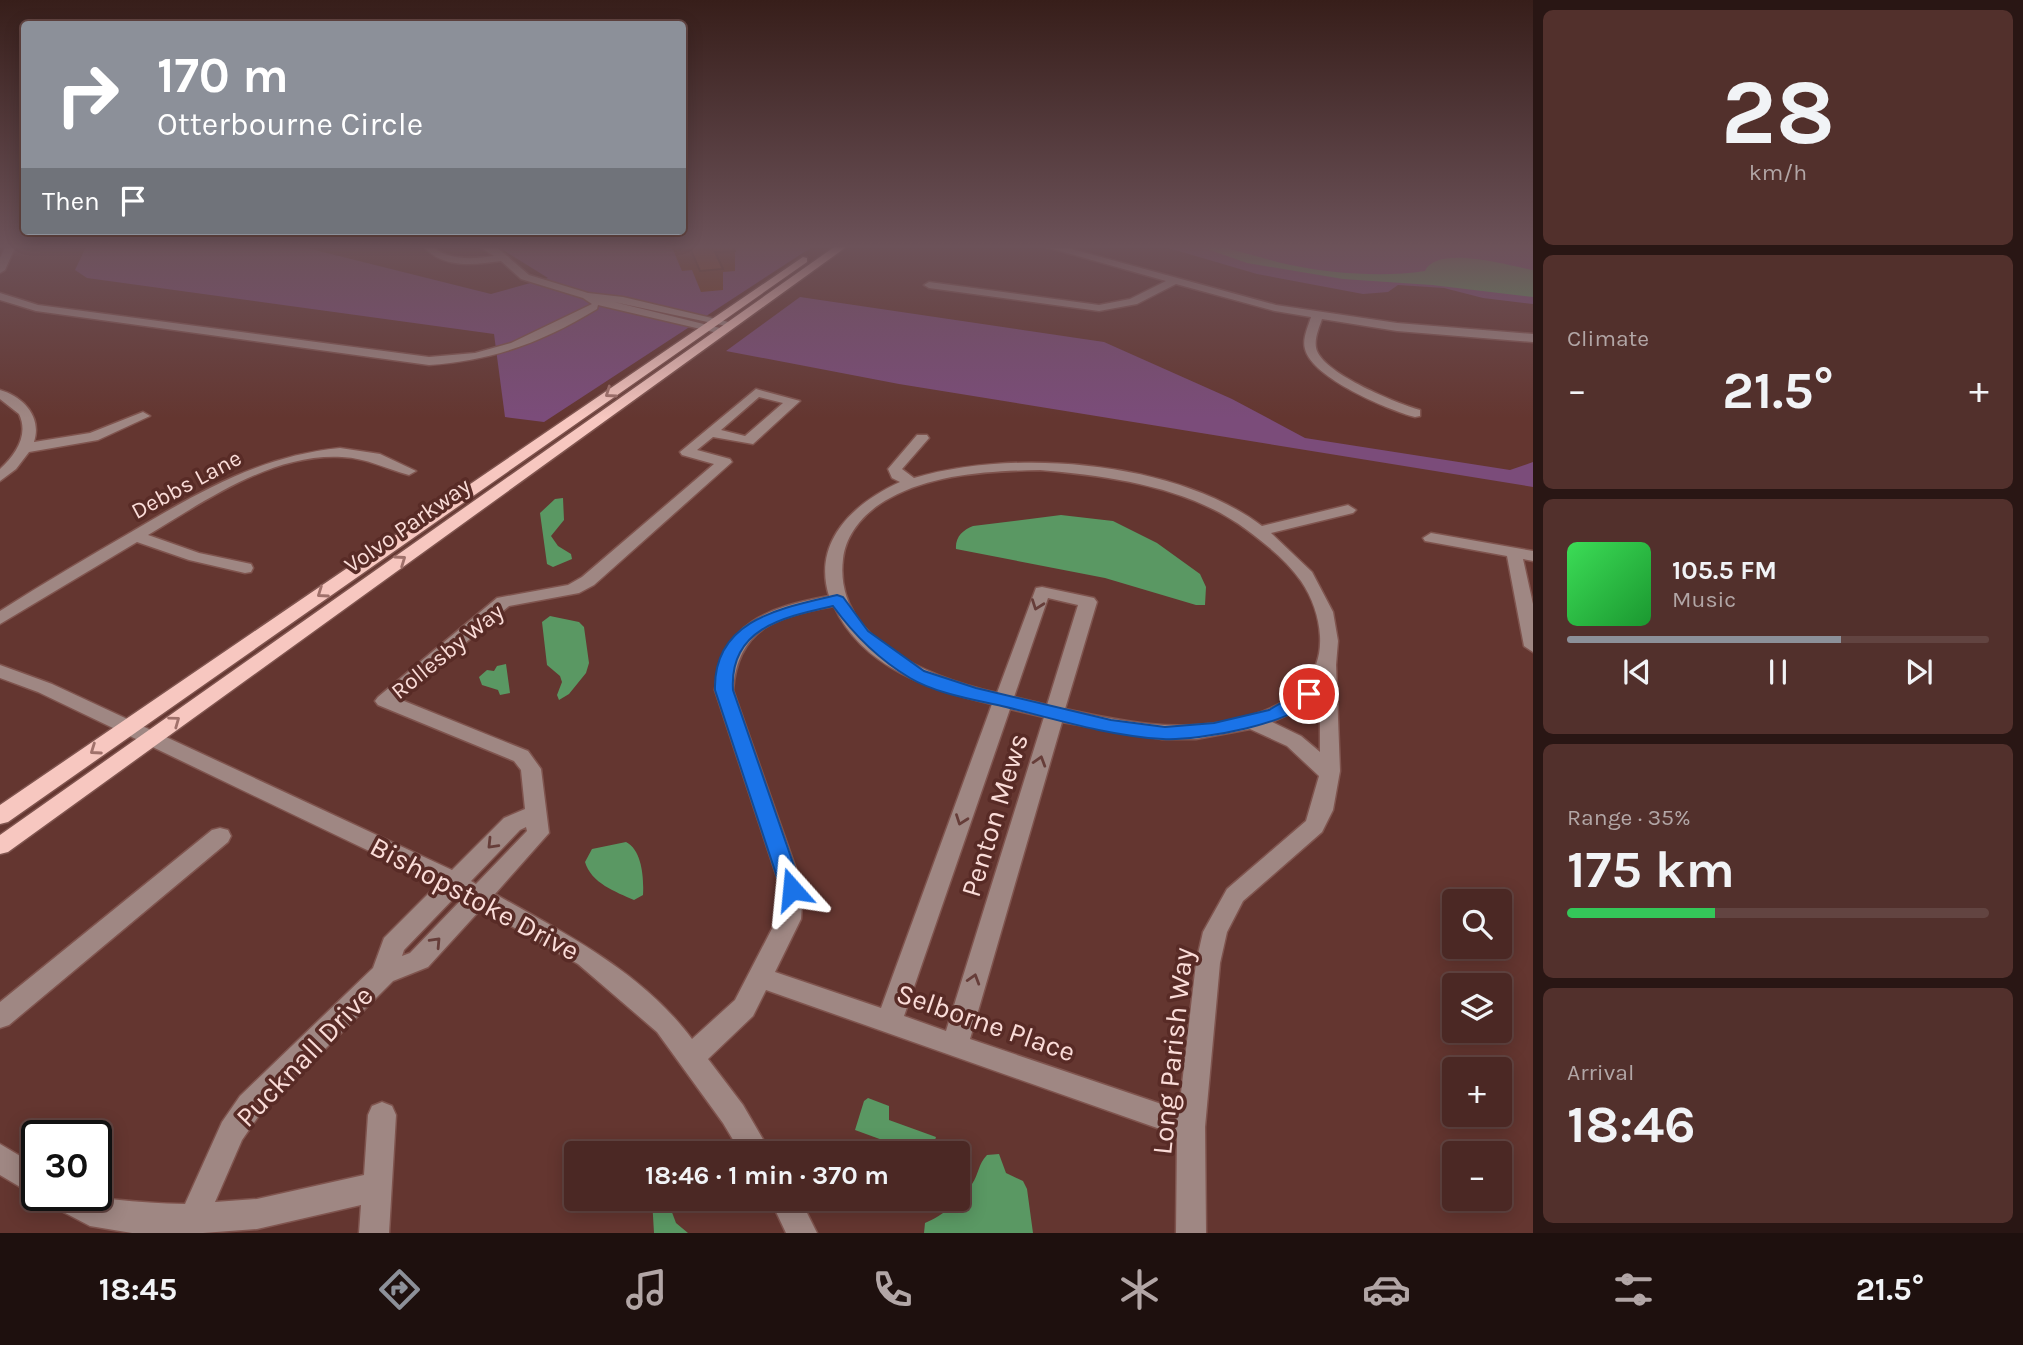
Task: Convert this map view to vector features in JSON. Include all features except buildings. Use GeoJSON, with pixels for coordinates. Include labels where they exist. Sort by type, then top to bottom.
{"type":"FeatureCollection","features":[{"type":"Feature","properties":{"kind":"main road","name":"Volvo Parkway"},"geometry":{"type":"LineString","coordinates":[[0,846],[748,303]]}},
{"type":"Feature","properties":{"kind":"main road","name":"Volvo Parkway"},"geometry":{"type":"LineString","coordinates":[[0,816],[754,303]]}},
{"type":"Feature","properties":{"kind":"street"},"geometry":{"type":"LineString","coordinates":[[20,303],[36,308],[429,361],[476,357],[523,346],[588,303]]}},
{"type":"Feature","properties":{"kind":"street"},"geometry":{"type":"LineString","coordinates":[[633,303],[719,325]]}},
{"type":"Feature","properties":{"kind":"street"},"geometry":{"type":"LineString","coordinates":[[1059,303],[1099,308],[1130,303]]}},
{"type":"Feature","properties":{"kind":"street"},"geometry":{"type":"LineString","coordinates":[[1260,303],[1317,316],[1397,327],[1533,338]]}},
{"type":"Feature","properties":{"kind":"street"},"geometry":{"type":"LineString","coordinates":[[1317,316],[1310,342],[1317,360],[1384,403],[1415,413]]}},
{"type":"Feature","properties":{"kind":"street"},"geometry":{"type":"LineString","coordinates":[[0,394],[25,410],[31,429],[25,448],[0,477]]}},
{"type":"Feature","properties":{"kind":"street"},"geometry":{"type":"LineString","coordinates":[[25,448],[93,437],[143,416]]}},
{"type":"Feature","properties":{"kind":"street","name":"Rollesby Way"},"geometry":{"type":"LineString","coordinates":[[480,896],[538,833],[531,769],[521,755],[385,701],[503,602],[573,589],[588,581],[724,462],[687,452],[710,432]]}},
{"type":"Feature","properties":{"kind":"street"},"geometry":{"type":"LineString","coordinates":[[914,484],[897,475],[895,469],[922,438]]}},
{"type":"Feature","properties":{"kind":"street","name":"Debbs Lane"},"geometry":{"type":"LineString","coordinates":[[0,619],[225,484],[305,448],[376,456],[409,471]]}},
{"type":"Feature","properties":{"kind":"street","name":"Long Parish Way"},"geometry":{"type":"LineString","coordinates":[[837,600],[832,569],[846,528],[870,504],[941,475],[986,467],[1040,466],[1091,470],[1185,494],[1258,532],[1293,562],[1317,592],[1329,625],[1329,775],[1326,801],[1314,826],[1235,895],[1224,909],[1214,932],[1208,963],[1191,1126],[1191,1233]]}},
{"type":"Feature","properties":{"kind":"street"},"geometry":{"type":"LineString","coordinates":[[1258,532],[1348,510]]}},
{"type":"Feature","properties":{"kind":"street"},"geometry":{"type":"LineString","coordinates":[[136,536],[195,557],[245,568]]}},
{"type":"Feature","properties":{"kind":"street"},"geometry":{"type":"LineString","coordinates":[[1431,538],[1533,556]]}},
{"type":"Feature","properties":{"kind":"street"},"geometry":{"type":"LineString","coordinates":[[1514,553],[1533,646]]}},
{"type":"Feature","properties":{"kind":"street","name":"Penton Mews"},"geometry":{"type":"LineString","coordinates":[[889,1022],[1042,592],[1088,602],[955,1045]]}},
{"type":"Feature","properties":{"kind":"street"},"geometry":{"type":"LineString","coordinates":[[691,1057],[744,1008],[789,919],[792,889],[724,690],[723,671],[730,653],[745,634],[762,622],[794,608],[837,600],[862,635],[904,667],[952,687],[1111,726],[1165,733],[1214,729],[1275,714],[1309,694],[1328,667]]}},
{"type":"Feature","properties":{"kind":"street","name":"Bishopstoke Drive"},"geometry":{"type":"LineString","coordinates":[[0,671],[45,688],[454,883],[587,957],[666,1024],[733,1114],[750,1141]]}},
{"type":"Feature","properties":{"kind":"street"},"geometry":{"type":"LineString","coordinates":[[1248,722],[1272,727],[1292,737],[1308,749],[1329,775]]}},
{"type":"Feature","properties":{"kind":"street"},"geometry":{"type":"LineString","coordinates":[[454,883],[512,824],[536,813]]}},
{"type":"Feature","properties":{"kind":"street"},"geometry":{"type":"LineString","coordinates":[[0,1017],[220,836]]}},
{"type":"Feature","properties":{"kind":"street","name":"Pucknall Drive"},"geometry":{"type":"LineString","coordinates":[[384,974],[393,945],[454,883]]}},
{"type":"Feature","properties":{"kind":"street","name":"Pucknall Drive"},"geometry":{"type":"LineString","coordinates":[[193,1219],[232,1131],[250,1105],[384,974],[419,960],[480,896]]}},
{"type":"Feature","properties":{"kind":"street","name":"Selborne Place"},"geometry":{"type":"LineString","coordinates":[[761,978],[1191,1126]]}},
{"type":"Feature","properties":{"kind":"street"},"geometry":{"type":"LineString","coordinates":[[374,1233],[382,1115]]}},
{"type":"Feature","properties":{"kind":"street"},"geometry":{"type":"LineString","coordinates":[[0,1158],[21,1172]]}},
{"type":"Feature","properties":{"kind":"street"},"geometry":{"type":"LineString","coordinates":[[90,1211],[137,1219],[193,1219],[257,1214],[376,1187]]}},
{"type":"Feature","properties":{"kind":"street"},"geometry":{"type":"LineString","coordinates":[[791,1211],[802,1233]]}},
{"type":"Feature","properties":{"kind":"shaded area"},"geometry":{"type":"Polygon","coordinates":[[[265,303],[727,303],[544,422],[505,417],[494,334],[265,303]]]}},
{"type":"Feature","properties":{"kind":"shaded area"},"geometry":{"type":"Polygon","coordinates":[[[792,303],[837,303],[1104,342],[1232,399],[1305,438],[1510,470],[1533,462],[1533,487],[899,384],[726,351],[792,303]]]}},
{"type":"Feature","properties":{"kind":"shaded area"},"geometry":{"type":"Polygon","coordinates":[[[563,498],[564,520],[551,536],[558,546],[571,554],[572,559],[553,567],[547,564],[540,513],[555,499],[563,498]]]}},
{"type":"Feature","properties":{"kind":"shaded area"},"geometry":{"type":"Polygon","coordinates":[[[1061,515],[1113,521],[1157,543],[1200,574],[1206,587],[1205,605],[1196,605],[1105,578],[956,549],[960,534],[973,526],[1061,515]]]}},
{"type":"Feature","properties":{"kind":"shaded area"},"geometry":{"type":"Polygon","coordinates":[[[550,616],[579,622],[584,627],[589,663],[586,673],[569,694],[559,700],[557,695],[562,682],[560,676],[547,665],[542,622],[550,616]]]}},
{"type":"Feature","properties":{"kind":"shaded area"},"geometry":{"type":"Polygon","coordinates":[[[506,664],[510,693],[500,695],[498,690],[482,685],[479,677],[487,670],[494,671],[497,666],[506,664]]]}},
{"type":"Feature","properties":{"kind":"shaded area"},"geometry":{"type":"Polygon","coordinates":[[[626,842],[636,851],[642,873],[643,895],[634,900],[598,881],[585,862],[592,849],[626,842]]]}},
{"type":"Feature","properties":{"kind":"shaded area"},"geometry":{"type":"Polygon","coordinates":[[[868,1098],[889,1106],[889,1120],[936,1137],[935,1141],[885,1141],[855,1130],[864,1101],[868,1098]]]}},
{"type":"Feature","properties":{"kind":"shaded area"},"geometry":{"type":"Polygon","coordinates":[[[999,1154],[1006,1173],[1023,1181],[1027,1189],[1033,1233],[924,1233],[925,1223],[946,1211],[970,1211],[970,1187],[987,1155],[999,1154]]]}},
{"type":"Feature","properties":{"kind":"shaded area"},"geometry":{"type":"Polygon","coordinates":[[[653,1211],[672,1211],[676,1223],[688,1233],[654,1233],[653,1211]]]}},
{"type":"Feature","properties":{"kind":"route"},"geometry":{"type":"LineString","coordinates":[[792,889],[724,690],[723,671],[730,653],[745,634],[775,615],[794,608],[837,600],[862,635],[918,675],[972,693],[1142,731],[1190,732],[1248,722],[1275,714],[1309,694]]}}]}
